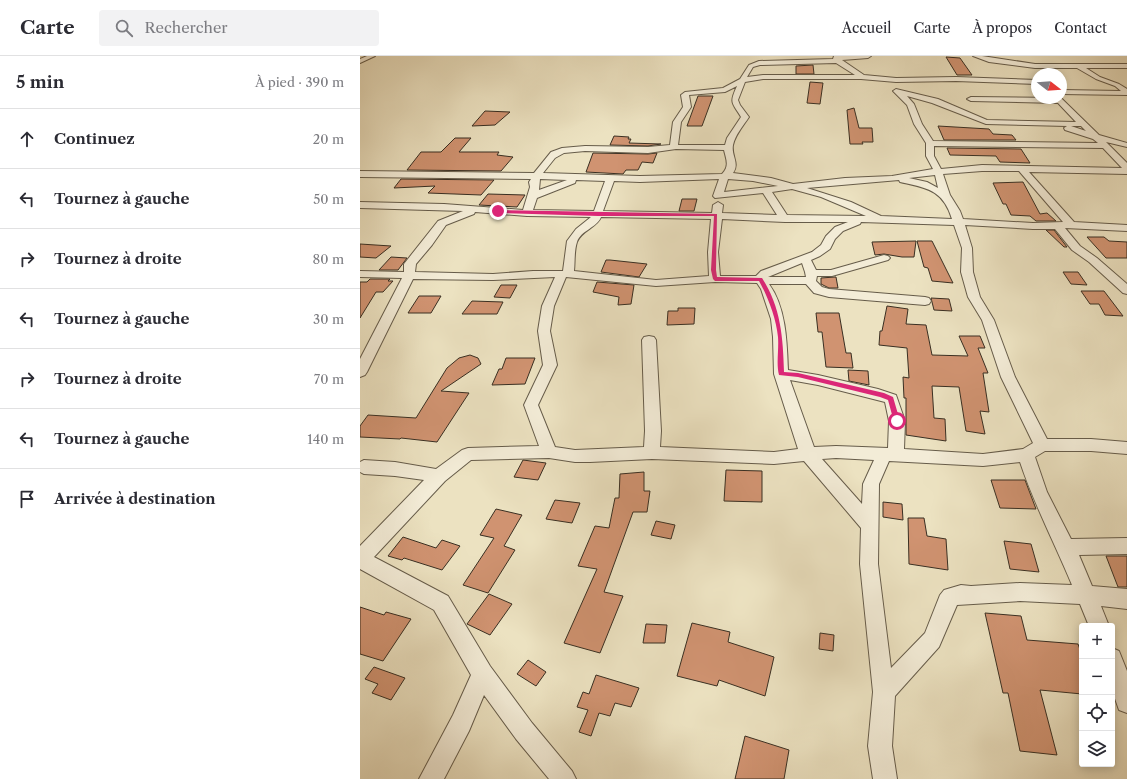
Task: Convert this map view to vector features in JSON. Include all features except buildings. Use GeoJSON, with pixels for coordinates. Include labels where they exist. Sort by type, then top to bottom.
{"type":"FeatureCollection","features":[{"type":"Feature","properties":{"kind":"street"},"geometry":{"type":"LineString","coordinates":[[360,61],[372,56]]}},
{"type":"Feature","properties":{"kind":"street"},"geometry":{"type":"LineString","coordinates":[[715,279],[713,270],[718,196],[724,177],[730,171],[732,165],[728,147],[730,138],[745,117],[735,103],[735,98],[742,84],[742,80],[751,66],[759,63],[868,56]]}},
{"type":"Feature","properties":{"kind":"street"},"geometry":{"type":"LineString","coordinates":[[976,56],[989,60],[1021,64],[1032,68],[1127,66]]}},
{"type":"Feature","properties":{"kind":"street"},"geometry":{"type":"LineString","coordinates":[[1005,56],[1013,58],[1021,64]]}},
{"type":"Feature","properties":{"kind":"street"},"geometry":{"type":"LineString","coordinates":[[837,59],[864,77],[896,91],[935,101],[986,122],[1083,124]]}},
{"type":"Feature","properties":{"kind":"street"},"geometry":{"type":"LineString","coordinates":[[1080,67],[1108,82],[1117,85],[1127,92]]}},
{"type":"Feature","properties":{"kind":"street"},"geometry":{"type":"LineString","coordinates":[[674,147],[677,122],[687,107],[685,95],[687,93],[725,90],[742,80],[763,77],[864,77],[896,80],[956,79],[1031,82]]}},
{"type":"Feature","properties":{"kind":"street"},"geometry":{"type":"LineString","coordinates":[[956,79],[966,93],[979,119]]}},
{"type":"Feature","properties":{"kind":"street"},"geometry":{"type":"LineString","coordinates":[[1073,92],[1108,82]]}},
{"type":"Feature","properties":{"kind":"street"},"geometry":{"type":"LineString","coordinates":[[896,91],[910,104],[918,124],[930,142],[930,156],[938,171],[945,194],[955,210],[967,248],[967,272],[974,297],[988,320],[1008,377],[1042,445]]}},
{"type":"Feature","properties":{"kind":"street"},"geometry":{"type":"LineString","coordinates":[[1067,92],[1127,92]]}},
{"type":"Feature","properties":{"kind":"street"},"geometry":{"type":"LineString","coordinates":[[966,93],[1017,100],[1031,100]]}},
{"type":"Feature","properties":{"kind":"street"},"geometry":{"type":"LineString","coordinates":[[1017,100],[1038,122],[1037,124]]}},
{"type":"Feature","properties":{"kind":"street"},"geometry":{"type":"LineString","coordinates":[[1062,104],[1127,168]]}},
{"type":"Feature","properties":{"kind":"street"},"geometry":{"type":"LineString","coordinates":[[1046,124],[1078,130],[1096,137],[1127,145]]}},
{"type":"Feature","properties":{"kind":"street"},"geometry":{"type":"LineString","coordinates":[[930,142],[1127,149]]}},
{"type":"Feature","properties":{"kind":"street"},"geometry":{"type":"LineString","coordinates":[[527,213],[536,176],[544,169],[554,154],[568,150],[599,148],[648,150],[674,147],[728,147]]}},
{"type":"Feature","properties":{"kind":"street"},"geometry":{"type":"LineString","coordinates":[[718,196],[845,180],[892,179],[938,171],[982,168],[1127,171]]}},
{"type":"Feature","properties":{"kind":"street"},"geometry":{"type":"LineString","coordinates":[[1021,168],[1071,225]]}},
{"type":"Feature","properties":{"kind":"street"},"geometry":{"type":"LineString","coordinates":[[360,174],[611,178],[753,178],[791,186],[836,199],[881,219]]}},
{"type":"Feature","properties":{"kind":"street"},"geometry":{"type":"LineString","coordinates":[[532,196],[562,183],[586,177]]}},
{"type":"Feature","properties":{"kind":"street"},"geometry":{"type":"LineString","coordinates":[[549,452],[531,405],[550,365],[544,331],[548,306],[566,274],[572,241],[580,231],[595,220],[607,185],[611,178]]}},
{"type":"Feature","properties":{"kind":"street"},"geometry":{"type":"LineString","coordinates":[[892,179],[924,184],[945,194]]}},
{"type":"Feature","properties":{"kind":"street"},"geometry":{"type":"LineString","coordinates":[[766,190],[785,219]]}},
{"type":"Feature","properties":{"kind":"street"},"geometry":{"type":"LineString","coordinates":[[360,205],[444,207],[527,213],[716,215],[785,219],[881,219],[1033,226],[1071,225],[1127,228]]}},
{"type":"Feature","properties":{"kind":"street"},"geometry":{"type":"LineString","coordinates":[[360,372],[408,276],[410,264],[442,223],[475,210]]}},
{"type":"Feature","properties":{"kind":"street"},"geometry":{"type":"LineString","coordinates":[[760,279],[765,273],[816,254],[826,246],[830,238],[839,229],[864,219]]}},
{"type":"Feature","properties":{"kind":"street"},"geometry":{"type":"LineString","coordinates":[[1058,226],[1076,248],[1093,260],[1127,290]]}},
{"type":"Feature","properties":{"kind":"street"},"geometry":{"type":"LineString","coordinates":[[360,274],[492,278],[533,274],[566,274],[656,283],[715,279],[810,277],[832,273],[884,258]]}},
{"type":"Feature","properties":{"kind":"street"},"geometry":{"type":"LineString","coordinates":[[805,259],[810,267],[810,277],[818,290],[829,293],[925,301]]}},
{"type":"Feature","properties":{"kind":"street"},"geometry":{"type":"LineString","coordinates":[[760,279],[767,290],[777,319],[780,337],[781,374],[808,454],[869,525]]}},
{"type":"Feature","properties":{"kind":"street"},"geometry":{"type":"LineString","coordinates":[[649,340],[653,431],[652,453]]}},
{"type":"Feature","properties":{"kind":"street"},"geometry":{"type":"LineString","coordinates":[[781,374],[798,375],[882,395],[891,399],[897,421],[890,455],[871,484],[869,525],[869,564],[884,692],[880,746],[885,779]]}},
{"type":"Feature","properties":{"kind":"street"},"geometry":{"type":"LineString","coordinates":[[564,779],[524,731],[482,674],[441,603],[360,559],[439,476],[468,454],[549,452],[582,456],[652,453],[774,458],[836,452],[983,460],[1026,456],[1042,445],[1091,445],[1127,448]]}},
{"type":"Feature","properties":{"kind":"street"},"geometry":{"type":"LineString","coordinates":[[1026,456],[1039,493],[1066,547],[1098,623]]}},
{"type":"Feature","properties":{"kind":"street"},"geometry":{"type":"LineString","coordinates":[[364,467],[395,469],[439,476]]}},
{"type":"Feature","properties":{"kind":"street"},"geometry":{"type":"LineString","coordinates":[[1066,547],[1127,546]]}},
{"type":"Feature","properties":{"kind":"street"},"geometry":{"type":"LineString","coordinates":[[884,692],[932,640],[947,602],[951,597],[961,594],[971,595],[1020,592],[1087,594],[1127,599]]}},
{"type":"Feature","properties":{"kind":"street"},"geometry":{"type":"LineString","coordinates":[[1112,659],[1127,702]]}},
{"type":"Feature","properties":{"kind":"street"},"geometry":{"type":"LineString","coordinates":[[431,779],[461,723],[482,674]]}},
{"type":"Feature","properties":{"kind":"route"},"geometry":{"type":"LineString","coordinates":[[498,211],[527,213],[716,215],[713,270],[715,279],[760,279],[767,290],[777,319],[780,337],[781,374],[798,375],[882,395],[891,399],[897,421]]}}]}
